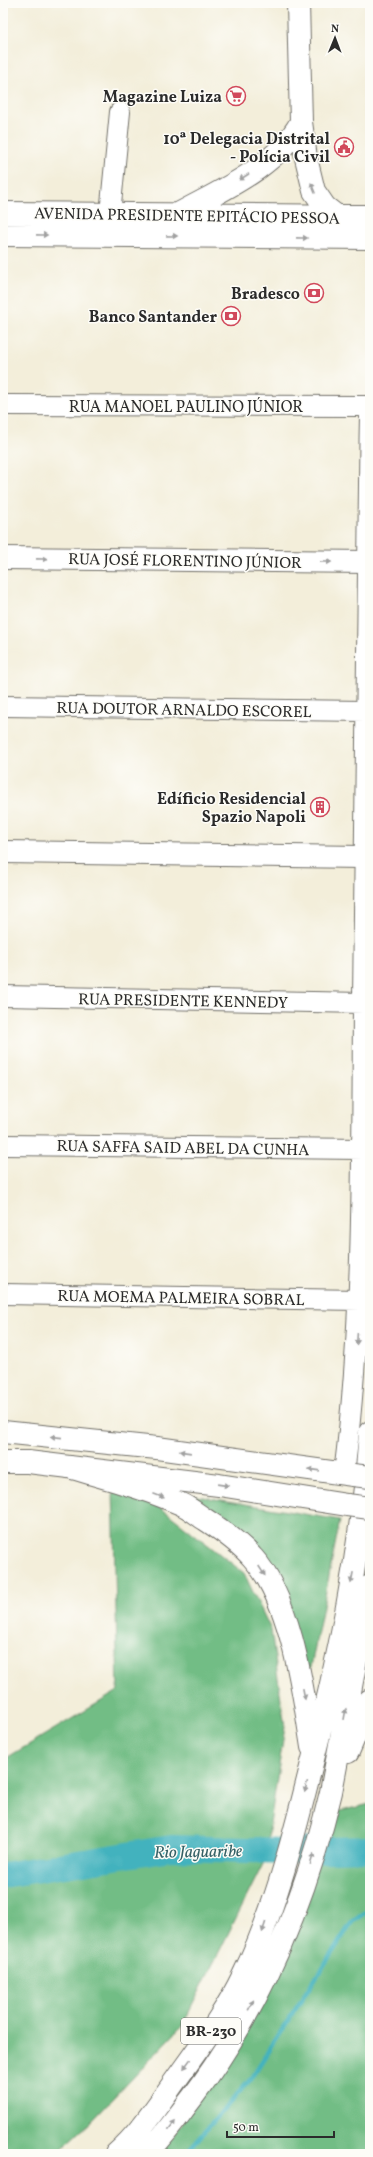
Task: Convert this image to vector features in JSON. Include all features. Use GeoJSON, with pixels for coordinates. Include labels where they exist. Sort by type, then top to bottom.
{"type":"FeatureCollection","features":[{"type":"Feature","properties":{"kind":"main road"},"geometry":{"type":"LineString","coordinates":[[298,3],[301,122],[306,158],[314,191],[325,207],[338,217]]}},
{"type":"Feature","properties":{"kind":"main road"},"geometry":{"type":"LineString","coordinates":[[179,214],[243,178],[266,161],[285,145],[301,122]]}},
{"type":"Feature","properties":{"kind":"main road","name":"AVENIDA PRESIDENTE EPITÁCIO PESSOA"},"geometry":{"type":"LineString","coordinates":[[3,213],[338,217],[370,216]]}},
{"type":"Feature","properties":{"kind":"main road","name":"AVENIDA PRESIDENTE EPITÁCIO PESSOA"},"geometry":{"type":"LineString","coordinates":[[3,235],[370,238]]}},
{"type":"Feature","properties":{"kind":"main road","name":"RUA JOSÉ FLORENTINO JÚNIOR"},"geometry":{"type":"LineString","coordinates":[[3,558],[368,562]]}},
{"type":"Feature","properties":{"kind":"main road"},"geometry":{"type":"LineString","coordinates":[[3,852],[367,857]]}},
{"type":"Feature","properties":{"kind":"main road"},"geometry":{"type":"LineString","coordinates":[[3,1432],[157,1448],[356,1475]]}},
{"type":"Feature","properties":{"kind":"main road","name":"BR-230"},"geometry":{"type":"LineString","coordinates":[[116,2154],[154,2110],[220,2018],[242,1977],[262,1934],[299,1816],[332,1684],[360,1540],[370,1432]]}},
{"type":"Feature","properties":{"kind":"main road"},"geometry":{"type":"LineString","coordinates":[[3,1462],[69,1467],[219,1485],[370,1508]]}},
{"type":"Feature","properties":{"kind":"main road"},"geometry":{"type":"LineString","coordinates":[[69,1467],[141,1489],[182,1504],[228,1534],[254,1559],[267,1579],[289,1630],[303,1692],[314,1756]]}},
{"type":"Feature","properties":{"kind":"main road","name":"BR-230"},"geometry":{"type":"LineString","coordinates":[[146,2154],[160,2141],[216,2066],[238,2030],[264,1982],[300,1896],[324,1821],[331,1792],[370,1586]]}},
{"type":"Feature","properties":{"kind":"main road"},"geometry":{"type":"LineString","coordinates":[[331,1792],[370,1700]]}},
{"type":"Feature","properties":{"kind":"street"},"geometry":{"type":"LineString","coordinates":[[110,214],[120,112]]}},
{"type":"Feature","properties":{"kind":"street","name":"RUA MANOEL PAULINO JÚNIOR"},"geometry":{"type":"LineString","coordinates":[[3,405],[370,406]]}},
{"type":"Feature","properties":{"kind":"street"},"geometry":{"type":"LineString","coordinates":[[356,1475],[351,1414],[360,1300],[363,1148],[363,1003],[367,857],[365,711],[370,415]]}},
{"type":"Feature","properties":{"kind":"street","name":"RUA DOUTOR ARNALDO ESCOREL"},"geometry":{"type":"LineString","coordinates":[[3,706],[365,711]]}},
{"type":"Feature","properties":{"kind":"street","name":"RUA PRESIDENTE KENNEDY"},"geometry":{"type":"LineString","coordinates":[[3,996],[363,1003]]}},
{"type":"Feature","properties":{"kind":"street","name":"RUA SAFFA SAID ABEL DA CUNHA"},"geometry":{"type":"LineString","coordinates":[[3,1145],[363,1148]]}},
{"type":"Feature","properties":{"kind":"street","name":"RUA MOEMA PALMEIRA SOBRAL"},"geometry":{"type":"LineString","coordinates":[[3,1294],[360,1300]]}},
{"type":"Feature","properties":{"kind":"green space"},"geometry":{"type":"Polygon","coordinates":[[[113,1490],[161,1508],[244,1573],[271,1630],[285,1727],[264,1862],[182,2026],[92,2121],[56,2154],[3,2154],[3,1760],[118,1691],[113,1490]]]}},
{"type":"Feature","properties":{"kind":"green space"},"geometry":{"type":"Polygon","coordinates":[[[162,1490],[340,1520],[309,1677],[269,1564],[162,1490]]]}},
{"type":"Feature","properties":{"kind":"green space"},"geometry":{"type":"Polygon","coordinates":[[[370,1804],[370,2154],[161,2154],[267,1992],[323,1815],[370,1804]]]}},
{"type":"Feature","properties":{"kind":"waterway","name":"Rio Jaguaribe"},"geometry":{"type":"LineString","coordinates":[[3,1875],[171,1848],[287,1851],[370,1849]]}},
{"type":"Feature","properties":{"kind":"waterway"},"geometry":{"type":"LineString","coordinates":[[185,2154],[249,2081],[352,1922],[370,1909]]}},
{"type":"Feature","properties":{"kind":"place","name":"Magazine Luiza"},"geometry":{"type":"Point","coordinates":[236,96]}},
{"type":"Feature","properties":{"kind":"place","name":"10ª Delegacia Distrital - Polícia Civil"},"geometry":{"type":"Point","coordinates":[344,147]}},
{"type":"Feature","properties":{"kind":"place","name":"Bradesco"},"geometry":{"type":"Point","coordinates":[314,293]}},
{"type":"Feature","properties":{"kind":"place","name":"Banco Santander"},"geometry":{"type":"Point","coordinates":[231,316]}},
{"type":"Feature","properties":{"kind":"place","name":"Edíficio Residencial Spazio Napoli"},"geometry":{"type":"Point","coordinates":[320,807]}}]}
